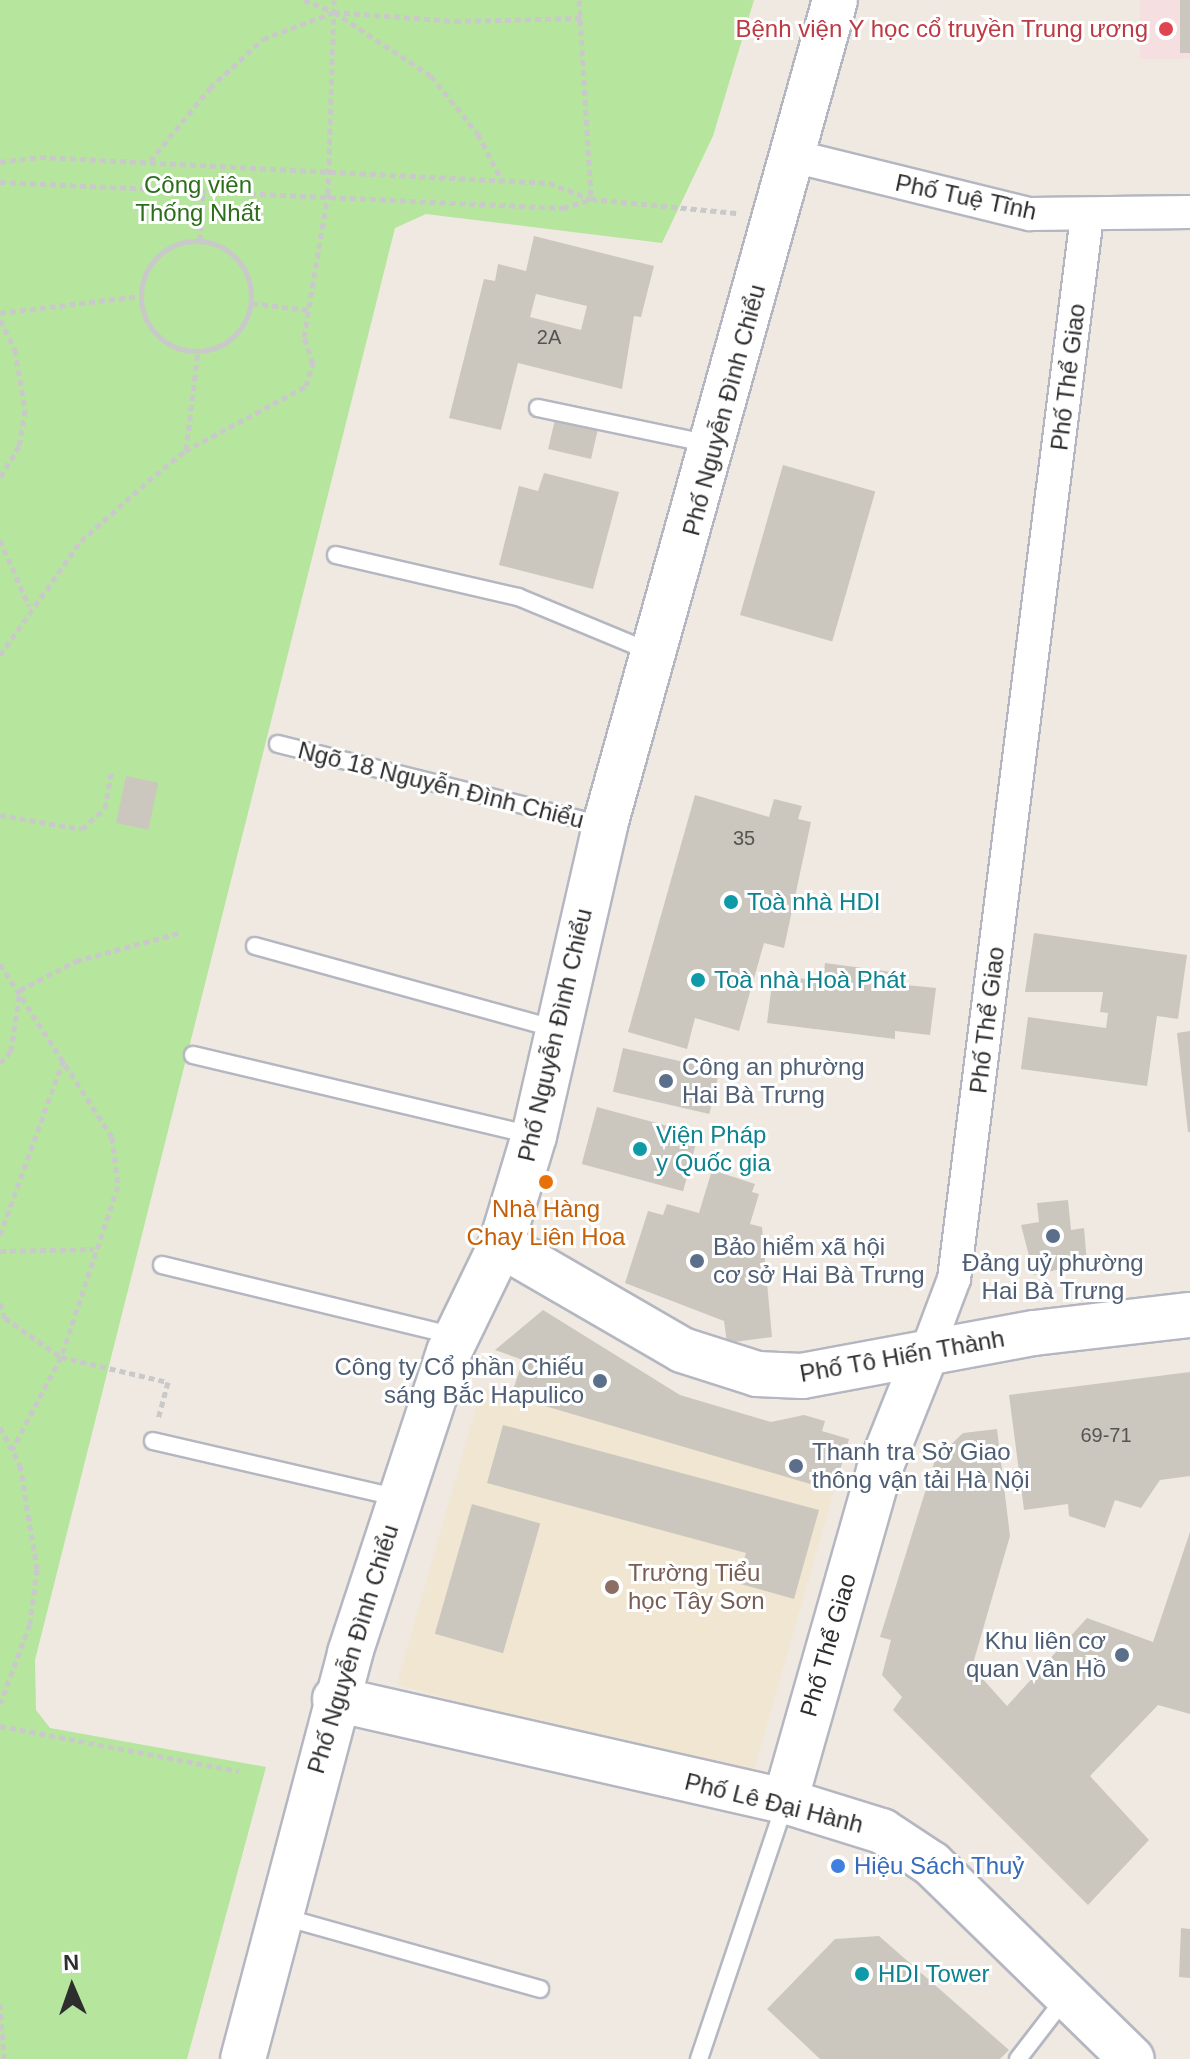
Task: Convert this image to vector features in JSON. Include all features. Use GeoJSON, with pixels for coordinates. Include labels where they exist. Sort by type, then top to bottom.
{"type":"FeatureCollection","features":[{"type":"Feature","properties":{"kind":"street","name":"Phố Nguyễn Đình Chiểu"},"geometry":{"type":"LineString","coordinates":[[243,2059],[335,1699],[399,1498],[457,1336],[501,1245],[534,1136],[605,825],[717,445],[835,0]]}},
{"type":"Feature","properties":{"kind":"street","name":"Phố Tuệ Tĩnh"},"geometry":{"type":"LineString","coordinates":[[793,156],[1030,214],[1087,216],[1190,212]]}},
{"type":"Feature","properties":{"kind":"street","name":"Phố Thể Giao"},"geometry":{"type":"LineString","coordinates":[[785,1801],[879,1471],[954,1279],[1087,216]]}},
{"type":"Feature","properties":{"kind":"street","name":"Phố Tô Hiến Thành"},"geometry":{"type":"LineString","coordinates":[[501,1245],[725,1368],[802,1376],[925,1356],[1034,1333],[1190,1315]]}},
{"type":"Feature","properties":{"kind":"street","name":"Phố Lê Đại Hành"},"geometry":{"type":"LineString","coordinates":[[335,1699],[785,1801],[882,1831],[932,1864],[1132,2059]]}},
{"type":"Feature","properties":{"kind":"lane"},"geometry":{"type":"LineString","coordinates":[[538,408],[717,445]]}},
{"type":"Feature","properties":{"kind":"lane"},"geometry":{"type":"LineString","coordinates":[[336,555],[518,597],[655,654]]}},
{"type":"Feature","properties":{"kind":"lane","name":"Ngõ 18 Nguyễn Đình Chiểu"},"geometry":{"type":"LineString","coordinates":[[278,744],[605,825]]}},
{"type":"Feature","properties":{"kind":"lane"},"geometry":{"type":"LineString","coordinates":[[255,946],[558,1029]]}},
{"type":"Feature","properties":{"kind":"lane"},"geometry":{"type":"LineString","coordinates":[[193,1055],[534,1136]]}},
{"type":"Feature","properties":{"kind":"lane"},"geometry":{"type":"LineString","coordinates":[[162,1265],[457,1336]]}},
{"type":"Feature","properties":{"kind":"lane"},"geometry":{"type":"LineString","coordinates":[[153,1441],[399,1498]]}},
{"type":"Feature","properties":{"kind":"lane"},"geometry":{"type":"LineString","coordinates":[[699,2059],[785,1801]]}},
{"type":"Feature","properties":{"kind":"lane"},"geometry":{"type":"LineString","coordinates":[[278,1916],[540,1989]]}},
{"type":"Feature","properties":{"kind":"lane"},"geometry":{"type":"LineString","coordinates":[[1018,2059],[1067,1996]]}},
{"type":"Feature","properties":{"kind":"path"},"geometry":{"type":"LineString","coordinates":[[304,0],[334,12],[431,76],[478,134],[502,181]]}},
{"type":"Feature","properties":{"kind":"path"},"geometry":{"type":"LineString","coordinates":[[0,655],[29,606],[81,541],[185,451],[306,386],[313,363],[304,337],[328,194],[334,0]]}},
{"type":"Feature","properties":{"kind":"path"},"geometry":{"type":"LineString","coordinates":[[579,0],[591,199]]}},
{"type":"Feature","properties":{"kind":"path"},"geometry":{"type":"LineString","coordinates":[[149,162],[210,88],[263,39],[334,12],[455,21],[581,18]]}},
{"type":"Feature","properties":{"kind":"path"},"geometry":{"type":"LineString","coordinates":[[0,162],[149,162],[549,183],[591,199],[752,214],[770,237]]}},
{"type":"Feature","properties":{"kind":"path"},"geometry":{"type":"LineString","coordinates":[[0,182],[328,194],[563,208],[591,199]]}},
{"type":"Feature","properties":{"kind":"path"},"geometry":{"type":"LineString","coordinates":[[200,240],[203,190]]}},
{"type":"Feature","properties":{"kind":"path"},"geometry":{"type":"LineString","coordinates":[[200,240],[233,254],[251,285],[252,303],[228,342],[198,351],[180,349],[151,329],[140,296],[152,262],[182,242],[200,240]]}},
{"type":"Feature","properties":{"kind":"path"},"geometry":{"type":"LineString","coordinates":[[0,313],[140,296]]}},
{"type":"Feature","properties":{"kind":"path"},"geometry":{"type":"LineString","coordinates":[[252,303],[308,310]]}},
{"type":"Feature","properties":{"kind":"path"},"geometry":{"type":"LineString","coordinates":[[0,320],[15,350],[25,410],[19,446],[0,478]]}},
{"type":"Feature","properties":{"kind":"path"},"geometry":{"type":"LineString","coordinates":[[185,451],[198,351]]}},
{"type":"Feature","properties":{"kind":"path"},"geometry":{"type":"LineString","coordinates":[[0,540],[29,606]]}},
{"type":"Feature","properties":{"kind":"path"},"geometry":{"type":"LineString","coordinates":[[0,815],[82,829],[105,808],[111,774]]}},
{"type":"Feature","properties":{"kind":"path"},"geometry":{"type":"LineString","coordinates":[[20,990],[76,961],[182,932]]}},
{"type":"Feature","properties":{"kind":"path"},"geometry":{"type":"LineString","coordinates":[[0,964],[64,1057],[112,1137],[118,1186],[94,1249],[61,1357],[12,1450]]}},
{"type":"Feature","properties":{"kind":"path"},"geometry":{"type":"LineString","coordinates":[[0,1063],[11,1051],[20,990]]}},
{"type":"Feature","properties":{"kind":"path"},"geometry":{"type":"LineString","coordinates":[[0,1235],[64,1057]]}},
{"type":"Feature","properties":{"kind":"path"},"geometry":{"type":"LineString","coordinates":[[0,1251],[94,1249]]}},
{"type":"Feature","properties":{"kind":"path"},"geometry":{"type":"LineString","coordinates":[[0,1303],[5,1318],[61,1357],[168,1382],[153,1441]]}},
{"type":"Feature","properties":{"kind":"path"},"geometry":{"type":"LineString","coordinates":[[0,1326],[5,1318]]}},
{"type":"Feature","properties":{"kind":"path"},"geometry":{"type":"LineString","coordinates":[[0,1427],[12,1450],[31,1511],[37,1569],[30,1624],[0,1704]]}},
{"type":"Feature","properties":{"kind":"path"},"geometry":{"type":"LineString","coordinates":[[0,1726],[239,1771]]}},
{"type":"Feature","properties":{"kind":"path"},"geometry":{"type":"LineString","coordinates":[[0,2004],[4,2059]]}},
{"type":"Feature","properties":{"kind":"shaded area","name":"Bệnh viện Y học cổ truyền Trung ương"},"geometry":{"type":"Polygon","coordinates":[[[1140,0],[1190,0],[1190,59],[1140,59],[1140,0]]]}},
{"type":"Feature","properties":{"kind":"shaded area","name":"Trường Tiểu học Tây Sơn"},"geometry":{"type":"Polygon","coordinates":[[[482,1387],[835,1488],[750,1785],[397,1684],[482,1387]]]}},
{"type":"Feature","properties":{"kind":"green space","name":"Công viên Thống Nhất"},"geometry":{"type":"Polygon","coordinates":[[[0,0],[754,0],[713,136],[662,243],[426,214],[395,228],[35,1660],[36,1710],[50,1728],[266,1767],[187,2059],[0,2059],[0,0]]]}},
{"type":"Feature","properties":{"kind":"building"},"geometry":{"type":"Polygon","coordinates":[[[1180,0],[1190,0],[1190,53],[1180,53],[1180,0]]]}},
{"type":"Feature","properties":{"kind":"building"},"geometry":{"type":"Polygon","coordinates":[[[534,236],[654,266],[641,317],[634,316],[622,389],[518,363],[501,430],[449,418],[484,279],[495,281],[498,264],[526,271],[534,236]],[[536,294],[530,317],[581,330],[587,306],[536,294]]]}},
{"type":"Feature","properties":{"kind":"building"},"geometry":{"type":"Polygon","coordinates":[[[556,415],[599,425],[591,459],[548,449],[556,415]]]}},
{"type":"Feature","properties":{"kind":"building"},"geometry":{"type":"Polygon","coordinates":[[[783,465],[875,491],[832,641],[740,615],[783,465]]]}},
{"type":"Feature","properties":{"kind":"building"},"geometry":{"type":"Polygon","coordinates":[[[544,473],[619,492],[593,589],[499,565],[519,486],[538,491],[544,473]]]}},
{"type":"Feature","properties":{"kind":"building"},"geometry":{"type":"Polygon","coordinates":[[[126,776],[158,783],[148,830],[116,823],[126,776]]]}},
{"type":"Feature","properties":{"kind":"building"},"geometry":{"type":"Polygon","coordinates":[[[695,795],[769,817],[774,799],[802,806],[798,819],[811,822],[784,948],[764,943],[739,1031],[695,1018],[687,1049],[628,1032],[695,795]]]}},
{"type":"Feature","properties":{"kind":"building"},"geometry":{"type":"Polygon","coordinates":[[[1034,933],[1187,955],[1178,1019],[1157,1016],[1147,1086],[1021,1069],[1028,1017],[1106,1028],[1108,1013],[1100,1012],[1103,992],[1025,992],[1034,933]]]}},
{"type":"Feature","properties":{"kind":"building"},"geometry":{"type":"Polygon","coordinates":[[[825,963],[907,974],[906,985],[936,988],[930,1035],[895,1031],[895,1039],[767,1023],[773,975],[823,981],[825,963]]]}},
{"type":"Feature","properties":{"kind":"building"},"geometry":{"type":"Polygon","coordinates":[[[1190,1031],[1190,1132],[1188,1132],[1177,1033],[1190,1031]]]}},
{"type":"Feature","properties":{"kind":"building","name":"Công an phường Hai Bà Trưng"},"geometry":{"type":"Polygon","coordinates":[[[623,1048],[719,1070],[709,1114],[613,1092],[623,1048]]]}},
{"type":"Feature","properties":{"kind":"building","name":"Viện Pháp y Quốc gia"},"geometry":{"type":"Polygon","coordinates":[[[597,1107],[698,1134],[683,1191],[582,1164],[597,1107]]]}},
{"type":"Feature","properties":{"kind":"building","name":"Bảo hiểm xã hội cơ sở Hai Bà Trưng"},"geometry":{"type":"Polygon","coordinates":[[[712,1170],[755,1184],[752,1192],[759,1194],[750,1224],[762,1227],[772,1337],[727,1343],[724,1321],[625,1283],[648,1211],[663,1215],[667,1204],[699,1213],[712,1170]]]}},
{"type":"Feature","properties":{"kind":"building","name":"Đảng uỷ phường Hai Bà Trưng"},"geometry":{"type":"Polygon","coordinates":[[[1068,1200],[1071,1230],[1084,1228],[1087,1263],[1034,1275],[1021,1225],[1039,1222],[1037,1203],[1068,1200]]]}},
{"type":"Feature","properties":{"kind":"building"},"geometry":{"type":"Polygon","coordinates":[[[543,1310],[680,1395],[771,1422],[804,1415],[825,1421],[822,1431],[849,1439],[834,1491],[511,1396],[523,1360],[495,1350],[543,1310]]]}},
{"type":"Feature","properties":{"kind":"building"},"geometry":{"type":"Polygon","coordinates":[[[1190,1372],[1190,1476],[1160,1480],[1141,1508],[1115,1500],[1105,1528],[1069,1516],[1068,1504],[1024,1510],[1009,1395],[1190,1372]]]}},
{"type":"Feature","properties":{"kind":"building"},"geometry":{"type":"Polygon","coordinates":[[[503,1425],[819,1510],[794,1599],[737,1583],[746,1553],[487,1483],[503,1425]]]}},
{"type":"Feature","properties":{"kind":"building","name":"Khu liên cơ quan Vân Hồ"},"geometry":{"type":"Polygon","coordinates":[[[997,1429],[1010,1536],[972,1667],[1007,1706],[1087,1618],[1153,1642],[1190,1532],[1190,1714],[1158,1705],[1090,1776],[1149,1840],[1088,1905],[893,1710],[902,1697],[882,1675],[891,1640],[880,1637],[935,1460],[963,1433],[997,1429]]]}},
{"type":"Feature","properties":{"kind":"building"},"geometry":{"type":"Polygon","coordinates":[[[472,1504],[540,1524],[503,1653],[435,1634],[472,1504]]]}},
{"type":"Feature","properties":{"kind":"building"},"geometry":{"type":"Polygon","coordinates":[[[1181,1928],[1190,1929],[1190,1978],[1179,1977],[1181,1928]]]}},
{"type":"Feature","properties":{"kind":"building","name":"HDI Tower"},"geometry":{"type":"Polygon","coordinates":[[[879,1936],[1009,2050],[1000,2059],[820,2059],[767,2009],[835,1939],[879,1936]]]}},
{"type":"Feature","properties":{"kind":"place","name":"Bệnh viện Y học cổ truyền Trung ương"},"geometry":{"type":"Point","coordinates":[1166,29]}},
{"type":"Feature","properties":{"kind":"place","name":"Toà nhà HDI"},"geometry":{"type":"Point","coordinates":[731,902]}},
{"type":"Feature","properties":{"kind":"place","name":"Toà nhà Hoà Phát"},"geometry":{"type":"Point","coordinates":[698,980]}},
{"type":"Feature","properties":{"kind":"place","name":"Công an phường Hai Bà Trưng"},"geometry":{"type":"Point","coordinates":[666,1081]}},
{"type":"Feature","properties":{"kind":"place","name":"Viện Pháp y Quốc gia"},"geometry":{"type":"Point","coordinates":[640,1149]}},
{"type":"Feature","properties":{"kind":"place","name":"Nhà Hàng Chay Liên Hoa"},"geometry":{"type":"Point","coordinates":[546,1182]}},
{"type":"Feature","properties":{"kind":"place","name":"Đảng uỷ phường Hai Bà Trưng"},"geometry":{"type":"Point","coordinates":[1053,1236]}},
{"type":"Feature","properties":{"kind":"place","name":"Bảo hiểm xã hội cơ sở Hai Bà Trưng"},"geometry":{"type":"Point","coordinates":[697,1261]}},
{"type":"Feature","properties":{"kind":"place","name":"Công ty Cổ phần Chiếu sáng Bắc Hapulico"},"geometry":{"type":"Point","coordinates":[600,1381]}},
{"type":"Feature","properties":{"kind":"place","name":"Thanh tra Sở Giao thông vận tải Hà Nội"},"geometry":{"type":"Point","coordinates":[796,1466]}},
{"type":"Feature","properties":{"kind":"place","name":"Trường Tiểu học Tây Sơn"},"geometry":{"type":"Point","coordinates":[612,1587]}},
{"type":"Feature","properties":{"kind":"place","name":"Khu liên cơ quan Vân Hồ"},"geometry":{"type":"Point","coordinates":[1122,1655]}},
{"type":"Feature","properties":{"kind":"place","name":"Hiệu Sách Thuỷ"},"geometry":{"type":"Point","coordinates":[838,1866]}},
{"type":"Feature","properties":{"kind":"place","name":"HDI Tower"},"geometry":{"type":"Point","coordinates":[862,1974]}}]}
